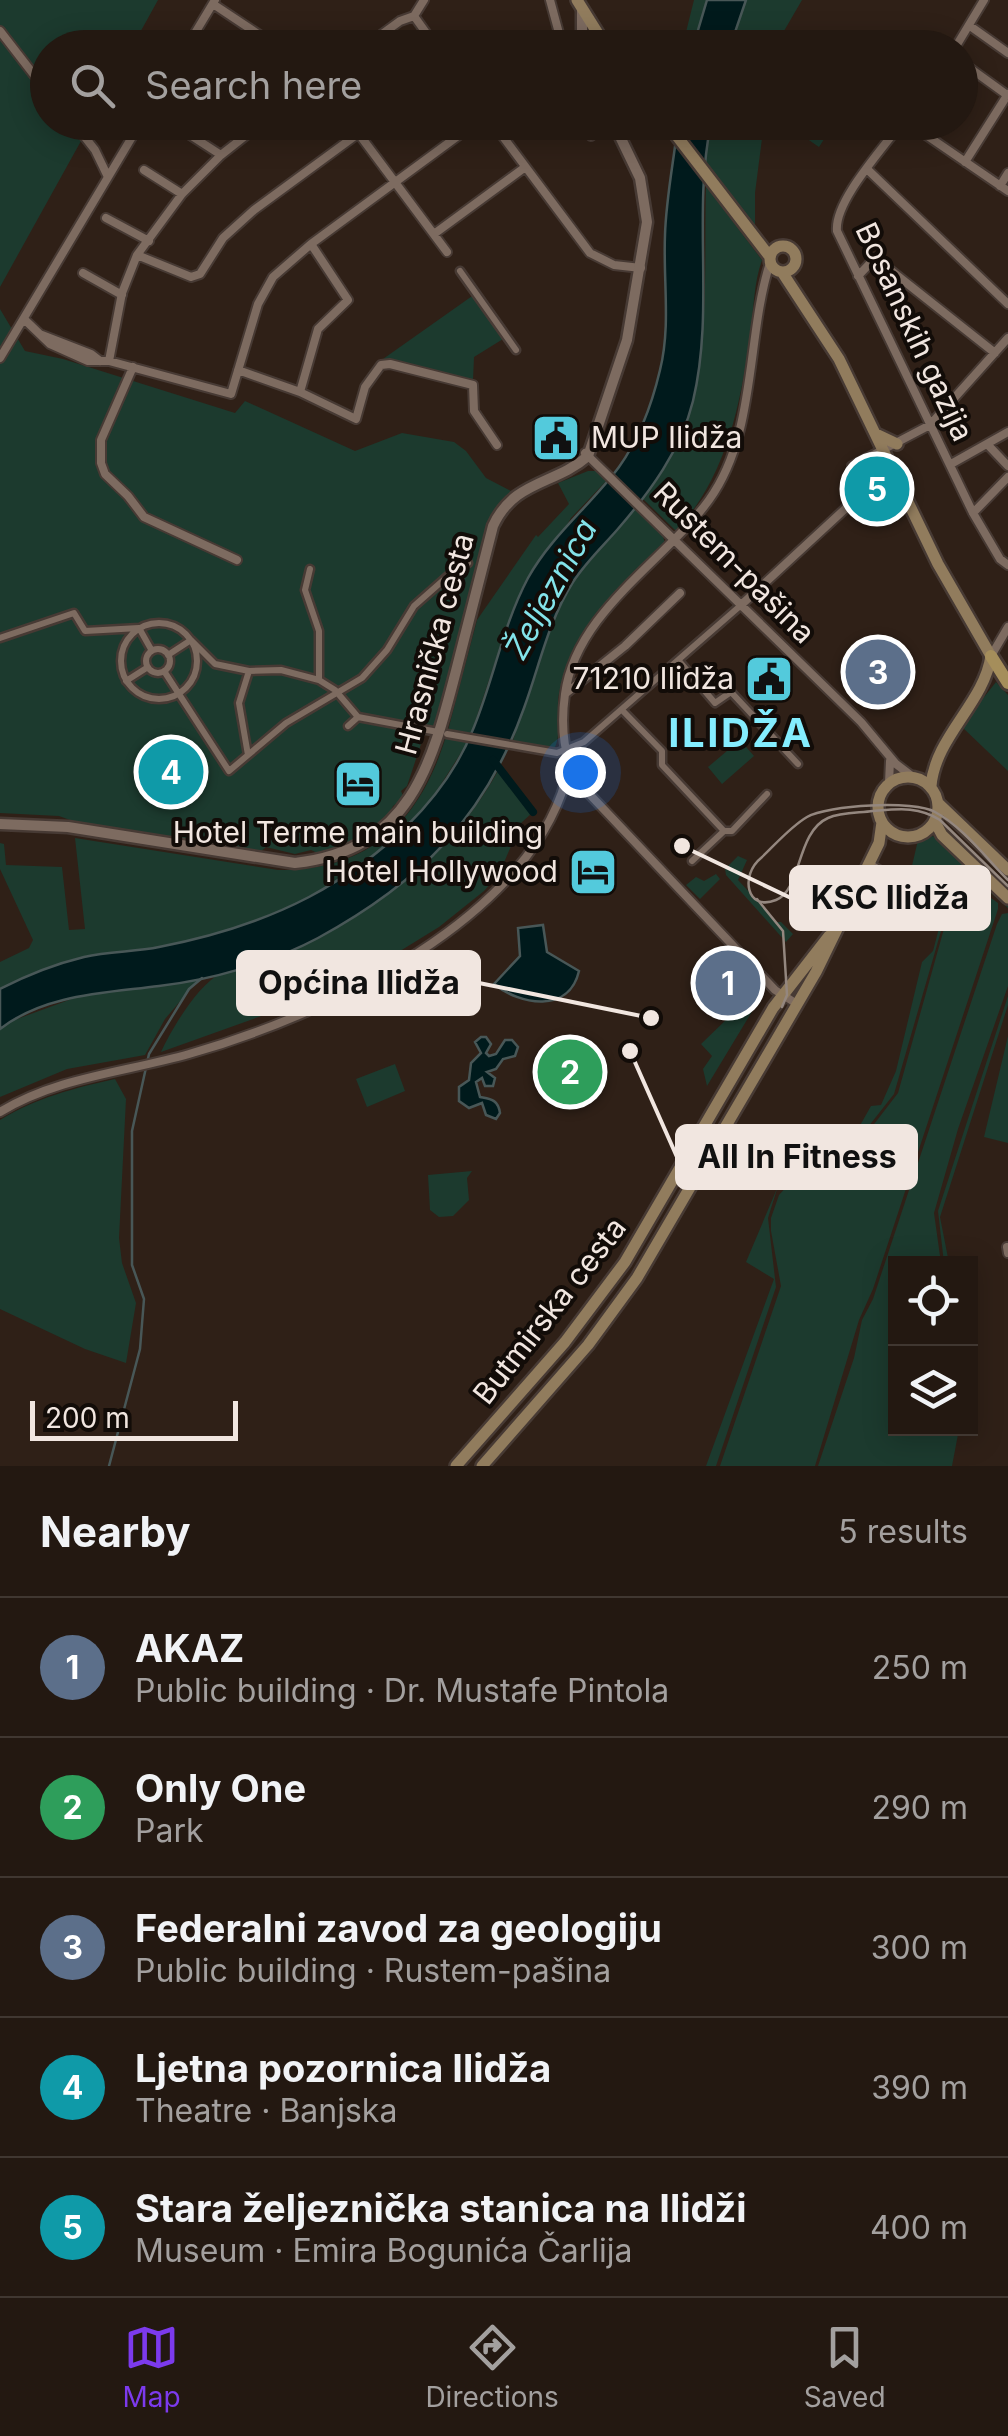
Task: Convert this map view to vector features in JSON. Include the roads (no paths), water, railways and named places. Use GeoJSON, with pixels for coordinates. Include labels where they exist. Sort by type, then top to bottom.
{"type":"FeatureCollection","features":[{"type":"Feature","properties":{"kind":"main road"},"geometry":{"type":"LineString","coordinates":[[579,5],[594,30]]}},
{"type":"Feature","properties":{"kind":"main road"},"geometry":{"type":"LineString","coordinates":[[680,140],[794,287],[840,359],[952,593],[1006,676]]}},
{"type":"Feature","properties":{"kind":"main road"},"geometry":{"type":"LineString","coordinates":[[771,259],[780,246],[793,252],[794,287]]}},
{"type":"Feature","properties":{"kind":"main road"},"geometry":{"type":"LineString","coordinates":[[771,259],[794,264]]}},
{"type":"Feature","properties":{"kind":"main road"},"geometry":{"type":"LineString","coordinates":[[875,432],[885,441],[897,444]]}},
{"type":"Feature","properties":{"kind":"main road"},"geometry":{"type":"LineString","coordinates":[[991,656],[984,680],[936,763],[931,786],[938,804],[1008,870]]}},
{"type":"Feature","properties":{"kind":"main road"},"geometry":{"type":"LineString","coordinates":[[970,701],[991,656]]}},
{"type":"Feature","properties":{"kind":"main road"},"geometry":{"type":"LineString","coordinates":[[984,680],[1006,676]]}},
{"type":"Feature","properties":{"kind":"main road"},"geometry":{"type":"LineString","coordinates":[[915,777],[936,763]]}},
{"type":"Feature","properties":{"kind":"main road"},"geometry":{"type":"LineString","coordinates":[[901,836],[882,822],[879,800],[889,783],[905,776],[931,786]]}},
{"type":"Feature","properties":{"kind":"main road"},"geometry":{"type":"LineString","coordinates":[[924,833],[935,822],[938,804]]}},
{"type":"Feature","properties":{"kind":"main road","name":"Butmirska cesta"},"geometry":{"type":"LineString","coordinates":[[482,1466],[588,1344],[637,1278],[797,1004],[879,843],[882,822]]}},
{"type":"Feature","properties":{"kind":"main road"},"geometry":{"type":"LineString","coordinates":[[935,822],[942,835],[1008,898]]}},
{"type":"Feature","properties":{"kind":"main road"},"geometry":{"type":"LineString","coordinates":[[879,843],[924,833],[942,835]]}},
{"type":"Feature","properties":{"kind":"main road","name":"Butmirska cesta"},"geometry":{"type":"LineString","coordinates":[[456,1466],[565,1342],[626,1262],[782,994],[836,931]]}},
{"type":"Feature","properties":{"kind":"street"},"geometry":{"type":"LineString","coordinates":[[387,30],[414,16],[424,0]]}},
{"type":"Feature","properties":{"kind":"street"},"geometry":{"type":"LineString","coordinates":[[550,0],[559,30]]}},
{"type":"Feature","properties":{"kind":"street"},"geometry":{"type":"LineString","coordinates":[[967,30],[984,0]]}},
{"type":"Feature","properties":{"kind":"street"},"geometry":{"type":"LineString","coordinates":[[197,30],[214,2],[254,30]]}},
{"type":"Feature","properties":{"kind":"street"},"geometry":{"type":"LineString","coordinates":[[579,5],[581,30]]}},
{"type":"Feature","properties":{"kind":"street"},"geometry":{"type":"LineString","coordinates":[[414,16],[424,30]]}},
{"type":"Feature","properties":{"kind":"street"},"geometry":{"type":"LineString","coordinates":[[970,26],[976,30]]}},
{"type":"Feature","properties":{"kind":"street"},"geometry":{"type":"LineString","coordinates":[[978,31],[1008,52]]}},
{"type":"Feature","properties":{"kind":"street"},"geometry":{"type":"LineString","coordinates":[[0,32],[30,70]]}},
{"type":"Feature","properties":{"kind":"street"},"geometry":{"type":"LineString","coordinates":[[965,162],[1008,95],[978,74]]}},
{"type":"Feature","properties":{"kind":"street"},"geometry":{"type":"LineString","coordinates":[[87,140],[108,177]]}},
{"type":"Feature","properties":{"kind":"street"},"geometry":{"type":"LineString","coordinates":[[0,358],[130,140]]}},
{"type":"Feature","properties":{"kind":"street"},"geometry":{"type":"LineString","coordinates":[[199,140],[222,154]]}},
{"type":"Feature","properties":{"kind":"street"},"geometry":{"type":"LineString","coordinates":[[105,361],[137,255],[182,194],[240,140]]}},
{"type":"Feature","properties":{"kind":"street"},"geometry":{"type":"LineString","coordinates":[[137,255],[191,277],[200,274],[223,238],[254,210],[350,140]]}},
{"type":"Feature","properties":{"kind":"street"},"geometry":{"type":"LineString","coordinates":[[362,140],[446,252]]}},
{"type":"Feature","properties":{"kind":"street"},"geometry":{"type":"LineString","coordinates":[[24,319],[42,335],[105,361],[231,394],[264,290],[311,244],[452,140]]}},
{"type":"Feature","properties":{"kind":"street"},"geometry":{"type":"LineString","coordinates":[[505,140],[590,253],[614,264],[641,268]]}},
{"type":"Feature","properties":{"kind":"street","name":"Hrasnička cesta"},"geometry":{"type":"LineString","coordinates":[[0,824],[68,826],[286,862],[322,859],[368,840],[402,810],[420,783],[443,734],[493,526],[500,511],[534,484],[572,468],[587,455],[628,340],[647,222],[644,194],[621,140]]}},
{"type":"Feature","properties":{"kind":"street","name":"Bosanskih gazija"},"geometry":{"type":"LineString","coordinates":[[890,140],[843,202],[836,220],[841,243],[973,513],[1000,559],[1008,565]]}},
{"type":"Feature","properties":{"kind":"street"},"geometry":{"type":"LineString","coordinates":[[931,140],[1004,188],[1008,173]]}},
{"type":"Feature","properties":{"kind":"street"},"geometry":{"type":"LineString","coordinates":[[434,234],[524,168]]}},
{"type":"Feature","properties":{"kind":"street"},"geometry":{"type":"LineString","coordinates":[[144,170],[182,194]]}},
{"type":"Feature","properties":{"kind":"street"},"geometry":{"type":"LineString","coordinates":[[868,170],[1008,304]]}},
{"type":"Feature","properties":{"kind":"street"},"geometry":{"type":"LineString","coordinates":[[106,218],[148,241]]}},
{"type":"Feature","properties":{"kind":"street"},"geometry":{"type":"LineString","coordinates":[[300,392],[318,328],[348,300],[311,244]]}},
{"type":"Feature","properties":{"kind":"street"},"geometry":{"type":"LineString","coordinates":[[858,276],[875,258],[994,353]]}},
{"type":"Feature","properties":{"kind":"street"},"geometry":{"type":"LineString","coordinates":[[771,259],[744,413],[720,484],[598,621],[568,676],[562,715],[570,767],[590,795],[782,994],[797,1004]]}},
{"type":"Feature","properties":{"kind":"street"},"geometry":{"type":"LineString","coordinates":[[460,271],[516,350]]}},
{"type":"Feature","properties":{"kind":"street"},"geometry":{"type":"LineString","coordinates":[[83,273],[122,295]]}},
{"type":"Feature","properties":{"kind":"street"},"geometry":{"type":"LineString","coordinates":[[0,638],[74,613],[86,631],[160,623],[173,626],[215,664],[248,671],[281,670],[319,680],[340,694],[358,718],[557,753],[584,742],[740,606],[858,497],[852,466],[930,425],[1008,338]]}},
{"type":"Feature","properties":{"kind":"street"},"geometry":{"type":"LineString","coordinates":[[238,370],[300,392],[356,419],[365,387],[381,365],[473,385],[474,411],[497,445]]}},
{"type":"Feature","properties":{"kind":"street"},"geometry":{"type":"LineString","coordinates":[[133,368],[102,440],[105,474],[144,517],[238,560]]}},
{"type":"Feature","properties":{"kind":"street"},"geometry":{"type":"LineString","coordinates":[[951,464],[1008,432]]}},
{"type":"Feature","properties":{"kind":"street"},"geometry":{"type":"LineString","coordinates":[[988,445],[1008,466]]}},
{"type":"Feature","properties":{"kind":"street","name":"Rustem-pašina"},"geometry":{"type":"LineString","coordinates":[[587,455],[861,722],[896,764],[915,777]]}},
{"type":"Feature","properties":{"kind":"street"},"geometry":{"type":"LineString","coordinates":[[973,513],[1008,477]]}},
{"type":"Feature","properties":{"kind":"street"},"geometry":{"type":"LineString","coordinates":[[164,671],[229,771],[286,724],[340,694],[371,670],[417,603],[468,562]]}},
{"type":"Feature","properties":{"kind":"street"},"geometry":{"type":"LineString","coordinates":[[310,569],[305,590],[319,631],[319,680]]}},
{"type":"Feature","properties":{"kind":"street"},"geometry":{"type":"LineString","coordinates":[[565,694],[680,593]]}},
{"type":"Feature","properties":{"kind":"street"},"geometry":{"type":"LineString","coordinates":[[991,656],[1008,626]]}},
{"type":"Feature","properties":{"kind":"street"},"geometry":{"type":"LineString","coordinates":[[138,628],[152,651]]}},
{"type":"Feature","properties":{"kind":"street"},"geometry":{"type":"LineString","coordinates":[[138,628],[121,654],[126,680],[149,698],[160,699],[188,685],[196,668],[190,640]]}},
{"type":"Feature","properties":{"kind":"street"},"geometry":{"type":"LineString","coordinates":[[168,654],[190,640]]}},
{"type":"Feature","properties":{"kind":"street"},"geometry":{"type":"LineString","coordinates":[[159,649],[168,654],[169,666],[164,671],[154,672],[148,667],[147,656],[152,651],[159,649]]}},
{"type":"Feature","properties":{"kind":"street"},"geometry":{"type":"LineString","coordinates":[[678,661],[715,703],[731,692],[798,764]]}},
{"type":"Feature","properties":{"kind":"street"},"geometry":{"type":"LineString","coordinates":[[126,680],[148,667]]}},
{"type":"Feature","properties":{"kind":"street"},"geometry":{"type":"LineString","coordinates":[[248,671],[240,703],[248,755]]}},
{"type":"Feature","properties":{"kind":"street"},"geometry":{"type":"LineString","coordinates":[[622,710],[662,751],[662,766],[724,831]]}},
{"type":"Feature","properties":{"kind":"street"},"geometry":{"type":"LineString","coordinates":[[348,726],[358,718]]}},
{"type":"Feature","properties":{"kind":"street"},"geometry":{"type":"LineString","coordinates":[[887,752],[892,766],[889,783]]}},
{"type":"Feature","properties":{"kind":"street"},"geometry":{"type":"LineString","coordinates":[[0,1112],[47,1090],[180,1056],[300,1016],[368,981],[466,920],[532,848],[556,811],[570,767]]}},
{"type":"Feature","properties":{"kind":"street"},"geometry":{"type":"LineString","coordinates":[[692,861],[724,831],[732,831],[767,794]]}},
{"type":"Feature","properties":{"kind":"street"},"geometry":{"type":"LineString","coordinates":[[868,863],[890,877],[923,921]]}},
{"type":"Feature","properties":{"kind":"water"},"geometry":{"type":"Polygon","coordinates":[[[707,0],[746,0],[736,30],[698,30],[707,0]]]}},
{"type":"Feature","properties":{"kind":"water","name":"Željeznica"},"geometry":{"type":"Polygon","coordinates":[[[676,140],[708,140],[703,192],[702,332],[688,419],[652,485],[564,597],[508,747],[468,815],[444,844],[387,894],[300,947],[261,963],[199,979],[56,1002],[0,1029],[0,989],[62,963],[159,947],[273,914],[360,865],[427,804],[446,780],[474,727],[528,578],[548,548],[619,467],[649,408],[665,337],[666,221],[676,140]]]}},
{"type":"Feature","properties":{"kind":"water"},"geometry":{"type":"Polygon","coordinates":[[[543,925],[547,952],[579,971],[574,985],[565,994],[542,1002],[517,997],[494,984],[520,956],[518,928],[543,925]]]}},
{"type":"Feature","properties":{"kind":"water"},"geometry":{"type":"Polygon","coordinates":[[[486,1037],[491,1044],[486,1053],[489,1056],[496,1054],[505,1040],[512,1040],[518,1047],[515,1056],[503,1059],[496,1069],[487,1072],[495,1078],[493,1086],[485,1086],[482,1078],[476,1082],[480,1097],[497,1105],[500,1113],[496,1119],[486,1115],[482,1103],[469,1108],[459,1101],[459,1087],[469,1080],[471,1063],[481,1053],[475,1042],[486,1037]]]}},
{"type":"Feature","properties":{"kind":"waterway"},"geometry":{"type":"LineString","coordinates":[[493,760],[533,812]]}},
{"type":"Feature","properties":{"kind":"waterway"},"geometry":{"type":"LineString","coordinates":[[109,1466],[140,1349],[144,1299],[132,1265],[132,1131],[149,1054],[189,989],[202,978]]}},
{"type":"Feature","properties":{"kind":"tram line"},"geometry":{"type":"LineString","coordinates":[[1008,880],[945,818],[925,808],[891,805],[833,809],[807,817],[754,865],[749,890],[758,901],[766,902],[784,894],[810,835],[828,818],[899,809],[924,812],[940,820],[1008,886]]}},
{"type":"Feature","properties":{"kind":"tram line"},"geometry":{"type":"LineString","coordinates":[[757,899],[783,931],[787,995],[782,1007]]}},
{"type":"Feature","properties":{"kind":"place","name":"MUP Ilidža"},"geometry":{"type":"Point","coordinates":[556,438]}},
{"type":"Feature","properties":{"kind":"place","name":"Stara željeznička stanica na Ilidži"},"geometry":{"type":"Point","coordinates":[877,489]}},
{"type":"Feature","properties":{"kind":"place","name":"Federalni zavod za geologiju"},"geometry":{"type":"Point","coordinates":[878,672]}},
{"type":"Feature","properties":{"kind":"place","name":"71210 Ilidža"},"geometry":{"type":"Point","coordinates":[769,679]}},
{"type":"Feature","properties":{"kind":"place","name":"Ljetna pozornica Ilidža"},"geometry":{"type":"Point","coordinates":[171,772]}},
{"type":"Feature","properties":{"kind":"place","name":"Hotel Terme main building"},"geometry":{"type":"Point","coordinates":[358,784]}},
{"type":"Feature","properties":{"kind":"place","name":"KSC Ilidža"},"geometry":{"type":"Point","coordinates":[682,846]}},
{"type":"Feature","properties":{"kind":"place","name":"Hotel Hollywood"},"geometry":{"type":"Point","coordinates":[593,872]}},
{"type":"Feature","properties":{"kind":"place","name":"AKAZ"},"geometry":{"type":"Point","coordinates":[728,983]}},
{"type":"Feature","properties":{"kind":"place","name":"Općina Ilidža"},"geometry":{"type":"Point","coordinates":[651,1018]}},
{"type":"Feature","properties":{"kind":"place","name":"All In Fitness"},"geometry":{"type":"Point","coordinates":[630,1051]}},
{"type":"Feature","properties":{"kind":"place","name":"Only One"},"geometry":{"type":"Point","coordinates":[570,1072]}},
{"type":"Feature","properties":{"kind":"district","name":"ILIDŽA"},"geometry":{"type":"Point","coordinates":[741,733]}}]}
